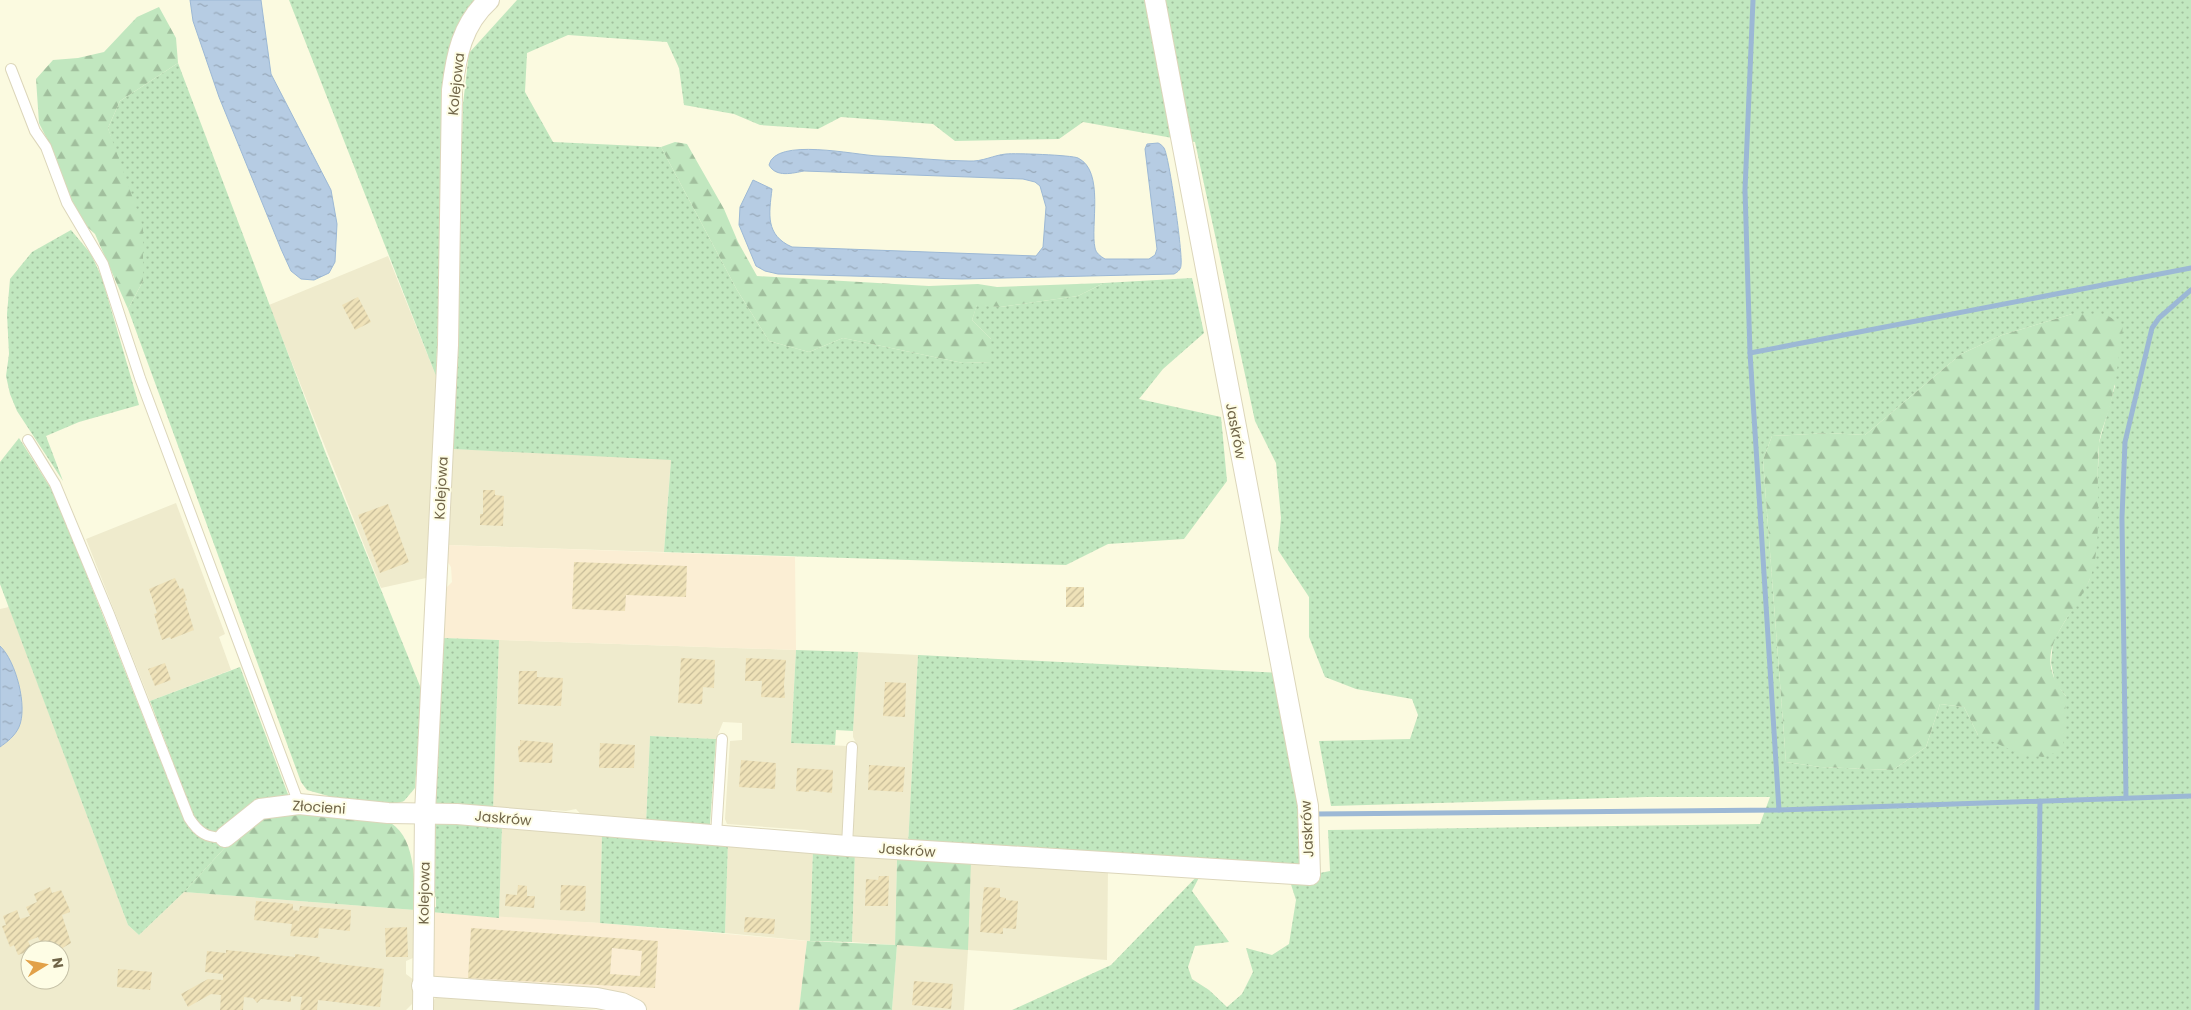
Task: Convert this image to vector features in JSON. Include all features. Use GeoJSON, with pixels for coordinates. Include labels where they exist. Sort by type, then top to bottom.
{"type":"FeatureCollection","features":[{"type":"Feature","properties":{"kind":"street","name":"Kolejowa"},"geometry":{"type":"LineString","coordinates":[[423,1010],[425,813],[448,345],[452,90],[455,65],[464,34],[470,23],[489,0]]}},
{"type":"Feature","properties":{"kind":"street","name":"Jaskrów"},"geometry":{"type":"LineString","coordinates":[[425,813],[458,814],[847,846],[1310,875],[1308,806],[1155,0]]}},
{"type":"Feature","properties":{"kind":"street","name":"Złocieni"},"geometry":{"type":"LineString","coordinates":[[225,837],[260,809],[300,804],[388,813],[425,813]]}},
{"type":"Feature","properties":{"kind":"street"},"geometry":{"type":"LineString","coordinates":[[422,986],[597,998],[622,1003],[636,1010]]}},
{"type":"Feature","properties":{"kind":"lane"},"geometry":{"type":"LineString","coordinates":[[11,68],[35,130],[46,147],[67,203],[103,264],[140,378],[300,804]]}},
{"type":"Feature","properties":{"kind":"lane"},"geometry":{"type":"LineString","coordinates":[[28,440],[55,484],[106,605],[189,818],[200,833],[215,838],[225,837]]}},
{"type":"Feature","properties":{"kind":"lane"},"geometry":{"type":"LineString","coordinates":[[716,835],[722,739]]}},
{"type":"Feature","properties":{"kind":"lane"},"geometry":{"type":"LineString","coordinates":[[847,846],[852,747]]}},
{"type":"Feature","properties":{"kind":"shaded area"},"geometry":{"type":"Polygon","coordinates":[[[388,256],[436,376],[426,578],[381,588],[269,305],[388,256]]]}},
{"type":"Feature","properties":{"kind":"shaded area"},"geometry":{"type":"Polygon","coordinates":[[[453,449],[671,459],[664,552],[448,545],[453,449]]]}},
{"type":"Feature","properties":{"kind":"shaded area"},"geometry":{"type":"Polygon","coordinates":[[[176,503],[225,634],[219,637],[231,670],[150,701],[86,539],[176,503]]]}},
{"type":"Feature","properties":{"kind":"shaded area"},"geometry":{"type":"Polygon","coordinates":[[[448,545],[795,557],[796,650],[443,638],[446,588],[452,582],[451,567],[447,561],[448,545]]]}},
{"type":"Feature","properties":{"kind":"shaded area"},"geometry":{"type":"Polygon","coordinates":[[[9,607],[128,925],[139,935],[184,892],[415,910],[415,950],[413,951],[413,958],[406,961],[406,974],[414,980],[413,1003],[406,1010],[0,1010],[0,609],[9,607]]]}},
{"type":"Feature","properties":{"kind":"shaded area"},"geometry":{"type":"Polygon","coordinates":[[[499,640],[796,650],[791,743],[847,746],[843,835],[837,839],[807,830],[727,824],[725,819],[730,741],[742,740],[742,723],[723,722],[716,739],[650,736],[646,824],[585,819],[576,809],[566,811],[552,810],[548,813],[493,812],[499,640]]]}},
{"type":"Feature","properties":{"kind":"shaded area"},"geometry":{"type":"Polygon","coordinates":[[[858,652],[918,655],[908,846],[853,841],[858,747],[853,737],[853,731],[858,652]]]}},
{"type":"Feature","properties":{"kind":"shaded area"},"geometry":{"type":"Polygon","coordinates":[[[502,826],[540,828],[545,832],[570,831],[576,834],[588,835],[602,832],[600,923],[499,918],[502,826]]]}},
{"type":"Feature","properties":{"kind":"shaded area"},"geometry":{"type":"Polygon","coordinates":[[[728,841],[743,843],[745,848],[813,848],[810,941],[725,933],[728,841]]]}},
{"type":"Feature","properties":{"kind":"shaded area"},"geometry":{"type":"Polygon","coordinates":[[[855,851],[897,854],[895,945],[852,942],[855,851]]]}},
{"type":"Feature","properties":{"kind":"shaded area"},"geometry":{"type":"Polygon","coordinates":[[[971,861],[985,862],[989,866],[999,867],[1002,863],[1108,869],[1107,960],[968,950],[964,1010],[892,1010],[897,945],[971,861]]]}},
{"type":"Feature","properties":{"kind":"shaded area"},"geometry":{"type":"Polygon","coordinates":[[[431,912],[600,923],[807,941],[799,1010],[647,1010],[630,1000],[430,980],[431,912]]]}},
{"type":"Feature","properties":{"kind":"shaded area"},"geometry":{"type":"Polygon","coordinates":[[[438,995],[596,1010],[431,1010],[433,1001],[438,995]]]}},
{"type":"Feature","properties":{"kind":"green space"},"geometry":{"type":"Polygon","coordinates":[[[289,0],[481,0],[446,87],[436,376],[289,0]]]}},
{"type":"Feature","properties":{"kind":"green space"},"geometry":{"type":"Polygon","coordinates":[[[517,0],[2191,0],[2191,1010],[1012,1010],[1111,965],[1203,870],[1192,891],[1229,942],[1195,946],[1188,967],[1192,979],[1209,990],[1227,1007],[1242,994],[1253,972],[1246,948],[1272,955],[1289,944],[1296,900],[1287,872],[1203,869],[908,846],[918,655],[1282,673],[1320,873],[1330,871],[1328,830],[1760,824],[1770,797],[1647,797],[1331,806],[1319,741],[1410,739],[1418,715],[1412,699],[1356,689],[1325,677],[1309,637],[1309,597],[1278,550],[1281,518],[1276,463],[1255,421],[1195,142],[1083,122],[1059,139],[955,141],[933,124],[841,117],[818,129],[760,125],[734,114],[684,105],[679,68],[667,42],[568,35],[527,53],[525,92],[553,142],[661,147],[737,290],[769,341],[809,352],[843,338],[963,363],[991,362],[991,339],[972,320],[977,304],[1000,307],[1078,296],[1104,283],[1192,278],[1204,333],[1163,369],[1139,399],[1221,417],[1227,481],[1184,539],[1108,544],[1066,565],[664,552],[671,460],[453,449],[463,104],[469,53],[517,0]],[[2072,314],[2002,335],[1961,354],[1865,435],[1828,433],[1772,436],[1763,460],[1786,762],[1820,767],[1893,770],[1926,747],[1940,704],[1964,707],[1978,735],[2066,696],[2055,683],[2051,663],[2053,641],[2089,581],[2095,553],[2099,443],[2115,386],[2072,314]]]}},
{"type":"Feature","properties":{"kind":"green space"},"geometry":{"type":"Polygon","coordinates":[[[159,7],[176,38],[178,63],[120,101],[108,128],[143,227],[143,281],[128,309],[95,234],[82,222],[72,205],[54,153],[39,123],[36,79],[53,60],[78,58],[104,52],[137,17],[159,7]]]}},
{"type":"Feature","properties":{"kind":"green space"},"geometry":{"type":"Polygon","coordinates":[[[178,63],[326,454],[422,691],[415,788],[404,801],[391,805],[360,805],[307,790],[301,782],[128,309],[143,281],[122,174],[108,128],[120,101],[178,63]]]}},
{"type":"Feature","properties":{"kind":"green space"},"geometry":{"type":"Polygon","coordinates":[[[675,142],[687,144],[724,209],[738,242],[757,276],[929,286],[978,284],[997,287],[1104,283],[1078,296],[1000,307],[977,305],[972,320],[991,339],[991,362],[963,363],[843,338],[809,352],[769,341],[737,290],[661,147],[675,142]]]}},
{"type":"Feature","properties":{"kind":"green space"},"geometry":{"type":"Polygon","coordinates":[[[71,230],[91,254],[102,278],[139,405],[79,422],[46,436],[63,481],[17,411],[10,394],[6,376],[9,354],[7,314],[10,279],[32,252],[71,230]]]}},
{"type":"Feature","properties":{"kind":"green space"},"geometry":{"type":"Polygon","coordinates":[[[2072,314],[2107,315],[2123,326],[2113,393],[2099,445],[2098,533],[2094,567],[2081,596],[2056,637],[2051,651],[2051,665],[2055,680],[2066,696],[2063,750],[2043,757],[2020,754],[1978,735],[1964,707],[1940,704],[1926,747],[1893,770],[1820,767],[1786,762],[1763,460],[1772,436],[1828,433],[1865,435],[1961,354],[2002,335],[2072,314]]]}},
{"type":"Feature","properties":{"kind":"green space"},"geometry":{"type":"Polygon","coordinates":[[[19,438],[55,495],[185,819],[198,835],[207,840],[217,843],[230,842],[184,892],[139,935],[128,925],[0,584],[0,462],[19,438]]]}},
{"type":"Feature","properties":{"kind":"green space"},"geometry":{"type":"Polygon","coordinates":[[[443,638],[499,640],[493,812],[434,807],[443,638]]]}},
{"type":"Feature","properties":{"kind":"green space"},"geometry":{"type":"Polygon","coordinates":[[[796,650],[858,652],[853,731],[836,730],[835,745],[791,743],[796,650]]]}},
{"type":"Feature","properties":{"kind":"green space"},"geometry":{"type":"Polygon","coordinates":[[[240,667],[289,797],[218,832],[207,831],[194,818],[150,701],[240,667]]]}},
{"type":"Feature","properties":{"kind":"green space"},"geometry":{"type":"Polygon","coordinates":[[[650,736],[716,739],[710,824],[705,828],[646,824],[650,736]]]}},
{"type":"Feature","properties":{"kind":"green space"},"geometry":{"type":"Polygon","coordinates":[[[287,811],[385,820],[395,826],[403,835],[412,859],[415,910],[184,892],[230,842],[252,822],[287,811]]]}},
{"type":"Feature","properties":{"kind":"green space"},"geometry":{"type":"Polygon","coordinates":[[[438,822],[502,826],[499,918],[431,912],[431,909],[436,907],[436,897],[431,896],[432,828],[438,822]]]}},
{"type":"Feature","properties":{"kind":"green space"},"geometry":{"type":"Polygon","coordinates":[[[602,832],[728,841],[725,933],[600,923],[602,832]]]}},
{"type":"Feature","properties":{"kind":"green space"},"geometry":{"type":"Polygon","coordinates":[[[813,848],[855,851],[852,942],[810,941],[813,848]]]}},
{"type":"Feature","properties":{"kind":"green space"},"geometry":{"type":"Polygon","coordinates":[[[897,858],[971,861],[968,950],[897,945],[892,1010],[799,1010],[807,941],[895,945],[897,858]]]}},
{"type":"Feature","properties":{"kind":"water"},"geometry":{"type":"Polygon","coordinates":[[[190,0],[261,0],[271,74],[331,190],[337,224],[335,262],[329,273],[314,280],[301,279],[291,271],[219,97],[193,21],[190,0]]]}},
{"type":"Feature","properties":{"kind":"water"},"geometry":{"type":"Polygon","coordinates":[[[1158,143],[1163,147],[1166,155],[1178,225],[1181,265],[1174,274],[962,279],[778,274],[765,271],[756,266],[739,225],[740,207],[753,180],[772,189],[770,215],[773,230],[783,242],[792,247],[1036,256],[1043,247],[1046,207],[1040,186],[1035,182],[1023,179],[804,171],[785,174],[776,172],[769,165],[774,157],[785,152],[800,150],[958,161],[974,161],[1006,154],[1065,156],[1078,158],[1086,165],[1091,174],[1094,186],[1094,238],[1097,253],[1105,259],[1149,259],[1155,255],[1157,249],[1145,149],[1147,144],[1158,143]]]}},
{"type":"Feature","properties":{"kind":"water"},"geometry":{"type":"Polygon","coordinates":[[[0,646],[11,662],[15,673],[19,685],[22,708],[19,727],[11,739],[0,747],[0,646]]]}},
{"type":"Feature","properties":{"kind":"building"},"geometry":{"type":"Polygon","coordinates":[[[358,297],[371,322],[355,330],[342,305],[358,297]]]}},
{"type":"Feature","properties":{"kind":"building"},"geometry":{"type":"Polygon","coordinates":[[[483,490],[495,490],[495,495],[504,496],[503,526],[480,525],[480,514],[483,514],[483,490]]]}},
{"type":"Feature","properties":{"kind":"building"},"geometry":{"type":"Polygon","coordinates":[[[388,504],[409,562],[380,573],[358,515],[388,504]]]}},
{"type":"Feature","properties":{"kind":"building"},"geometry":{"type":"Polygon","coordinates":[[[574,562],[687,566],[686,597],[626,595],[625,611],[572,609],[574,562]]]}},
{"type":"Feature","properties":{"kind":"building"},"geometry":{"type":"Polygon","coordinates":[[[175,578],[180,589],[183,588],[194,630],[171,639],[170,637],[162,640],[154,614],[157,613],[149,589],[175,578]]]}},
{"type":"Feature","properties":{"kind":"building"},"geometry":{"type":"Polygon","coordinates":[[[1066,587],[1084,587],[1084,607],[1066,607],[1066,587]]]}},
{"type":"Feature","properties":{"kind":"building"},"geometry":{"type":"Polygon","coordinates":[[[681,658],[715,660],[714,688],[703,687],[702,704],[678,703],[681,658]]]}},
{"type":"Feature","properties":{"kind":"building"},"geometry":{"type":"Polygon","coordinates":[[[746,658],[786,660],[785,698],[761,697],[762,681],[745,681],[746,658]]]}},
{"type":"Feature","properties":{"kind":"building"},"geometry":{"type":"Polygon","coordinates":[[[165,663],[171,680],[155,686],[148,669],[165,663]]]}},
{"type":"Feature","properties":{"kind":"building"},"geometry":{"type":"Polygon","coordinates":[[[519,671],[537,671],[537,677],[563,678],[561,706],[518,704],[519,671]]]}},
{"type":"Feature","properties":{"kind":"building"},"geometry":{"type":"Polygon","coordinates":[[[885,682],[906,683],[905,717],[883,716],[885,682]]]}},
{"type":"Feature","properties":{"kind":"building"},"geometry":{"type":"Polygon","coordinates":[[[520,740],[553,743],[552,763],[519,762],[518,746],[520,746],[520,740]]]}},
{"type":"Feature","properties":{"kind":"building"},"geometry":{"type":"Polygon","coordinates":[[[600,743],[635,745],[634,768],[599,768],[600,743]]]}},
{"type":"Feature","properties":{"kind":"building"},"geometry":{"type":"Polygon","coordinates":[[[741,760],[776,763],[775,789],[739,787],[741,760]]]}},
{"type":"Feature","properties":{"kind":"building"},"geometry":{"type":"Polygon","coordinates":[[[869,765],[905,767],[903,792],[868,790],[869,765]]]}},
{"type":"Feature","properties":{"kind":"building"},"geometry":{"type":"Polygon","coordinates":[[[797,768],[833,770],[832,793],[809,790],[809,792],[796,791],[797,768]]]}},
{"type":"Feature","properties":{"kind":"building"},"geometry":{"type":"Polygon","coordinates":[[[879,876],[889,876],[888,906],[865,906],[866,879],[878,880],[879,876]]]}},
{"type":"Feature","properties":{"kind":"building"},"geometry":{"type":"Polygon","coordinates":[[[518,885],[527,886],[527,896],[535,896],[534,908],[505,906],[506,894],[517,895],[518,885]]]}},
{"type":"Feature","properties":{"kind":"building"},"geometry":{"type":"Polygon","coordinates":[[[561,885],[586,886],[585,911],[560,910],[561,885]]]}},
{"type":"Feature","properties":{"kind":"building"},"geometry":{"type":"Polygon","coordinates":[[[50,887],[52,893],[61,890],[70,910],[70,912],[62,915],[71,943],[70,940],[39,940],[38,937],[30,940],[20,940],[20,954],[18,955],[14,945],[10,947],[2,926],[6,925],[3,916],[17,910],[20,919],[30,916],[26,907],[37,902],[34,894],[50,887]]]}},
{"type":"Feature","properties":{"kind":"building"},"geometry":{"type":"Polygon","coordinates":[[[984,887],[1000,888],[1000,897],[1006,898],[1006,900],[1018,901],[1016,929],[1003,928],[1003,934],[980,932],[984,887]]]}},
{"type":"Feature","properties":{"kind":"building"},"geometry":{"type":"Polygon","coordinates":[[[256,901],[293,904],[293,910],[299,911],[300,906],[351,910],[350,931],[319,928],[318,938],[290,936],[292,924],[254,920],[256,901]]]}},
{"type":"Feature","properties":{"kind":"building"},"geometry":{"type":"Polygon","coordinates":[[[745,917],[775,919],[774,934],[744,932],[745,917]]]}},
{"type":"Feature","properties":{"kind":"building"},"geometry":{"type":"Polygon","coordinates":[[[407,927],[408,957],[386,957],[385,928],[407,927]]]}},
{"type":"Feature","properties":{"kind":"building"},"geometry":{"type":"Polygon","coordinates":[[[471,928],[658,941],[655,988],[468,978],[471,928]],[[612,948],[610,974],[640,976],[642,951],[612,948]]]}},
{"type":"Feature","properties":{"kind":"building"},"geometry":{"type":"Polygon","coordinates":[[[226,950],[295,957],[295,954],[320,957],[319,962],[384,969],[380,1007],[318,1000],[317,1010],[300,1010],[302,997],[291,996],[291,1002],[261,999],[257,1003],[253,998],[244,997],[243,1010],[220,1010],[221,995],[211,994],[188,1007],[181,994],[208,979],[223,980],[223,974],[205,972],[207,951],[226,953],[226,950]]]}},
{"type":"Feature","properties":{"kind":"building"},"geometry":{"type":"Polygon","coordinates":[[[118,969],[152,972],[150,990],[117,987],[118,969]]]}},
{"type":"Feature","properties":{"kind":"building"},"geometry":{"type":"Polygon","coordinates":[[[914,981],[953,984],[951,1009],[912,1005],[914,981]]]}},
{"type":"Feature","properties":{"kind":"waterway"},"geometry":{"type":"LineString","coordinates":[[1753,0],[1745,190],[1750,353],[1779,810]]}},
{"type":"Feature","properties":{"kind":"waterway"},"geometry":{"type":"LineString","coordinates":[[1750,353],[2191,268]]}},
{"type":"Feature","properties":{"kind":"waterway"},"geometry":{"type":"LineString","coordinates":[[2126,798],[2122,518],[2125,442],[2152,328],[2159,318],[2191,290]]}},
{"type":"Feature","properties":{"kind":"waterway"},"geometry":{"type":"LineString","coordinates":[[1316,814],[1779,810],[2191,796]]}},
{"type":"Feature","properties":{"kind":"waterway"},"geometry":{"type":"LineString","coordinates":[[2037,1010],[2040,801]]}}]}
